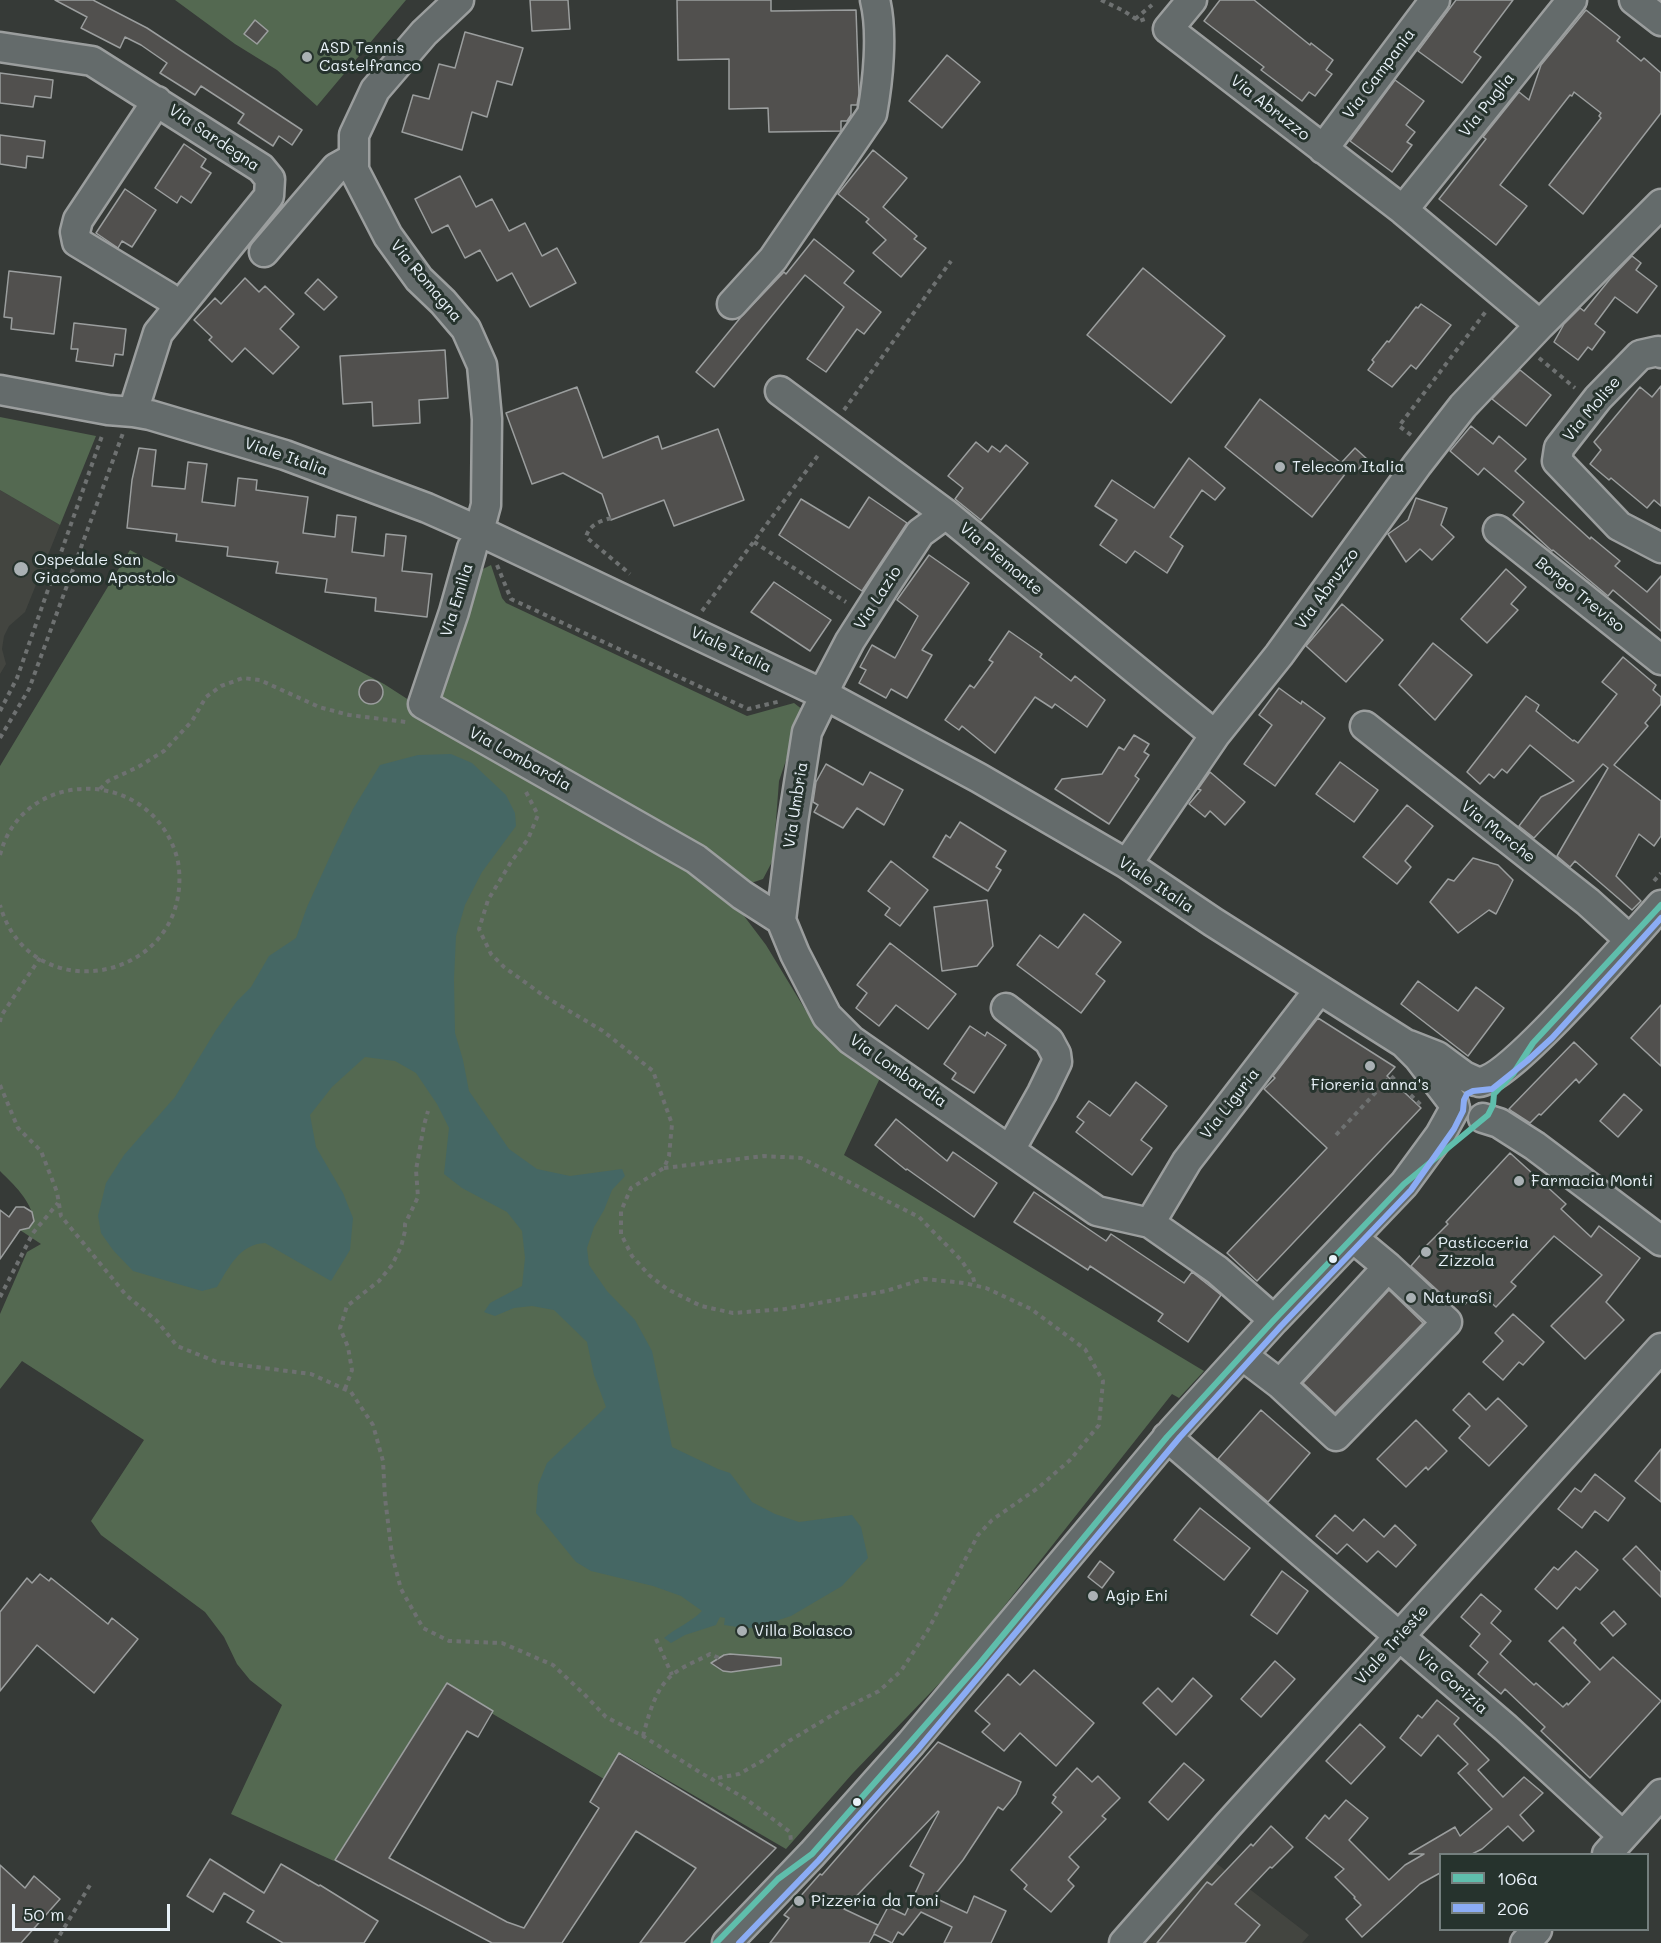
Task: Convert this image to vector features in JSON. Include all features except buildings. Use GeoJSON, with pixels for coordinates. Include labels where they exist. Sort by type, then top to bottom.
{"type":"FeatureCollection","features":[{"type":"Feature","properties":{"kind":"street","name":"Via Romagna"},"geometry":{"type":"LineString","coordinates":[[459,0],[424,33],[375,90],[354,135],[354,170],[388,236],[419,279],[443,302],[466,330],[482,365],[487,419],[486,504],[476,539]]}},
{"type":"Feature","properties":{"kind":"street"},"geometry":{"type":"LineString","coordinates":[[732,304],[773,259],[872,114],[876,93],[879,18],[875,0]]}},
{"type":"Feature","properties":{"kind":"street","name":"Via Abruzzo"},"geometry":{"type":"LineString","coordinates":[[1192,0],[1168,29],[1403,210],[1531,334]]}},
{"type":"Feature","properties":{"kind":"street","name":"Via Campania"},"geometry":{"type":"LineString","coordinates":[[1323,149],[1436,0]]}},
{"type":"Feature","properties":{"kind":"street","name":"Via Puglia"},"geometry":{"type":"LineString","coordinates":[[1403,210],[1572,0]]}},
{"type":"Feature","properties":{"kind":"street"},"geometry":{"type":"LineString","coordinates":[[1634,0],[1661,21]]}},
{"type":"Feature","properties":{"kind":"street","name":"Via Sardegna"},"geometry":{"type":"LineString","coordinates":[[0,47],[92,61],[261,168],[270,179],[269,196],[158,333],[128,422]]}},
{"type":"Feature","properties":{"kind":"street"},"geometry":{"type":"LineString","coordinates":[[157,101],[78,220],[75,232],[77,242],[168,297],[178,308]]}},
{"type":"Feature","properties":{"kind":"street"},"geometry":{"type":"LineString","coordinates":[[264,252],[336,168],[354,158]]}},
{"type":"Feature","properties":{"kind":"street","name":"Via Abruzzo"},"geometry":{"type":"LineString","coordinates":[[1127,864],[1215,735],[1279,655],[1463,406],[1531,334],[1661,204]]}},
{"type":"Feature","properties":{"kind":"street","name":"Via Molise"},"geometry":{"type":"LineString","coordinates":[[1661,353],[1658,351],[1640,356],[1594,404],[1559,448],[1557,461],[1619,526],[1661,548]]}},
{"type":"Feature","properties":{"kind":"street","name":"Viale Italia"},"geometry":{"type":"LineString","coordinates":[[0,390],[108,410],[128,422],[179,423],[285,455],[390,494],[476,539],[825,694],[979,778],[1127,864],[1188,906],[1404,1043],[1471,1102],[1535,1146],[1661,1241]]}},
{"type":"Feature","properties":{"kind":"street","name":"Via Piemonte"},"geometry":{"type":"LineString","coordinates":[[780,391],[946,514],[1215,735]]}},
{"type":"Feature","properties":{"kind":"street","name":"Via Lazio"},"geometry":{"type":"LineString","coordinates":[[825,694],[829,681],[867,615],[920,533],[946,514]]}},
{"type":"Feature","properties":{"kind":"street","name":"Borgo Treviso"},"geometry":{"type":"LineString","coordinates":[[1498,530],[1661,660]]}},
{"type":"Feature","properties":{"kind":"street","name":"Via Emilia"},"geometry":{"type":"LineString","coordinates":[[441,653],[476,539]]}},
{"type":"Feature","properties":{"kind":"street","name":"Via Lombardia"},"geometry":{"type":"LineString","coordinates":[[441,653],[423,704],[696,859],[742,895],[781,920],[795,954],[827,1016],[851,1040],[1097,1211],[1150,1223],[1216,1270],[1274,1320]]}},
{"type":"Feature","properties":{"kind":"street","name":"Via Umbria"},"geometry":{"type":"LineString","coordinates":[[781,920],[807,732],[825,694]]}},
{"type":"Feature","properties":{"kind":"street","name":"Via Marche"},"geometry":{"type":"LineString","coordinates":[[1365,726],[1588,902],[1630,940]]}},
{"type":"Feature","properties":{"kind":"street"},"geometry":{"type":"LineString","coordinates":[[727,1943],[802,1848],[980,1663],[1167,1437],[1274,1320],[1404,1184],[1441,1155],[1471,1102],[1491,1078],[1533,1043],[1661,905]]}},
{"type":"Feature","properties":{"kind":"street","name":"Via Liguria"},"geometry":{"type":"LineString","coordinates":[[1150,1223],[1187,1161],[1319,990]]}},
{"type":"Feature","properties":{"kind":"street"},"geometry":{"type":"LineString","coordinates":[[1006,1008],[1048,1041],[1056,1054],[1057,1062],[1010,1150]]}},
{"type":"Feature","properties":{"kind":"street"},"geometry":{"type":"LineString","coordinates":[[1242,1355],[1280,1384],[1336,1436],[1447,1322],[1389,1267],[1353,1238]]}},
{"type":"Feature","properties":{"kind":"street"},"geometry":{"type":"LineString","coordinates":[[1280,1384],[1389,1267]]}},
{"type":"Feature","properties":{"kind":"street","name":"Viale Trieste"},"geometry":{"type":"LineString","coordinates":[[1124,1943],[1661,1348]]}},
{"type":"Feature","properties":{"kind":"street","name":"Via Gorizia"},"geometry":{"type":"LineString","coordinates":[[1167,1437],[1506,1728],[1615,1845]]}},
{"type":"Feature","properties":{"kind":"street"},"geometry":{"type":"LineString","coordinates":[[1615,1845],[1661,1794]]}},
{"type":"Feature","properties":{"kind":"street"},"geometry":{"type":"LineString","coordinates":[[716,1943],[778,1879],[802,1848]]}},
{"type":"Feature","properties":{"kind":"street"},"geometry":{"type":"LineString","coordinates":[[738,1943],[787,1889],[802,1848]]}},
{"type":"Feature","properties":{"kind":"street"},"geometry":{"type":"LineString","coordinates":[[1525,1943],[1536,1931]]}},
{"type":"Feature","properties":{"kind":"path"},"geometry":{"type":"LineString","coordinates":[[1101,0],[1137,20],[1152,4]]}},
{"type":"Feature","properties":{"kind":"path"},"geometry":{"type":"LineString","coordinates":[[840,415],[951,261]]}},
{"type":"Feature","properties":{"kind":"path"},"geometry":{"type":"LineString","coordinates":[[1413,437],[1399,426],[1493,302]]}},
{"type":"Feature","properties":{"kind":"path"},"geometry":{"type":"LineString","coordinates":[[1531,334],[1594,404]]}},
{"type":"Feature","properties":{"kind":"path"},"geometry":{"type":"LineString","coordinates":[[0,738],[29,689],[128,422]]}},
{"type":"Feature","properties":{"kind":"path"},"geometry":{"type":"LineString","coordinates":[[0,711],[17,678],[100,444]]}},
{"type":"Feature","properties":{"kind":"path"},"geometry":{"type":"LineString","coordinates":[[698,616],[819,454]]}},
{"type":"Feature","properties":{"kind":"path"},"geometry":{"type":"LineString","coordinates":[[611,518],[594,525],[587,532],[586,537],[628,572]]}},
{"type":"Feature","properties":{"kind":"path"},"geometry":{"type":"LineString","coordinates":[[476,539],[494,559],[511,599],[748,710],[792,698]]}},
{"type":"Feature","properties":{"kind":"path"},"geometry":{"type":"LineString","coordinates":[[754,542],[867,615]]}},
{"type":"Feature","properties":{"kind":"path"},"geometry":{"type":"LineString","coordinates":[[100,789],[108,781],[138,767],[164,751],[192,721],[206,697],[221,686],[243,678],[260,680],[320,707],[416,726]]}},
{"type":"Feature","properties":{"kind":"path"},"geometry":{"type":"LineString","coordinates":[[0,855],[2,846],[15,825],[32,807],[52,795],[75,789],[100,789],[123,795],[144,807],[161,823],[173,844],[179,867],[179,891],[173,914],[161,935],[145,952],[124,964],[101,971],[77,972],[54,966],[33,954],[15,937],[3,917],[0,905]]}},
{"type":"Feature","properties":{"kind":"path"},"geometry":{"type":"LineString","coordinates":[[525,791],[538,815],[528,839],[488,900],[479,929],[491,954],[504,967],[544,996],[603,1031],[653,1071],[672,1124],[669,1156],[664,1168]]}},
{"type":"Feature","properties":{"kind":"path"},"geometry":{"type":"LineString","coordinates":[[0,1022],[1,1016],[40,958]]}},
{"type":"Feature","properties":{"kind":"path"},"geometry":{"type":"LineString","coordinates":[[1336,1135],[1391,1076],[1471,1102]]}},
{"type":"Feature","properties":{"kind":"path"},"geometry":{"type":"LineString","coordinates":[[0,1085],[18,1128],[41,1151],[61,1216],[126,1295],[157,1321],[177,1346],[217,1362],[311,1374],[351,1392],[373,1425],[383,1461],[392,1555],[401,1589],[423,1628],[449,1641],[502,1643],[552,1665],[606,1717],[643,1736],[746,1799],[790,1832],[802,1848]]}},
{"type":"Feature","properties":{"kind":"path"},"geometry":{"type":"LineString","coordinates":[[345,1389],[352,1370],[348,1347],[340,1328],[347,1306],[379,1281],[392,1265],[401,1247],[405,1224],[418,1197],[416,1170],[424,1125],[429,1111]]}},
{"type":"Feature","properties":{"kind":"path"},"geometry":{"type":"LineString","coordinates":[[712,1779],[739,1774],[762,1761],[789,1741],[839,1711],[879,1691],[901,1671],[928,1630],[978,1535],[992,1520],[1038,1488],[1070,1460],[1099,1425],[1103,1381],[1085,1349],[1031,1309],[975,1285],[924,1280],[886,1291],[785,1309],[733,1313],[700,1306],[667,1289],[649,1275],[632,1257],[621,1234],[621,1212],[631,1188],[664,1168],[764,1156],[801,1158],[919,1217],[961,1260],[973,1276],[975,1285]]}},
{"type":"Feature","properties":{"kind":"path"},"geometry":{"type":"LineString","coordinates":[[0,1297],[33,1233],[58,1202]]}},
{"type":"Feature","properties":{"kind":"path"},"geometry":{"type":"LineString","coordinates":[[656,1639],[672,1675]]}},
{"type":"Feature","properties":{"kind":"path"},"geometry":{"type":"LineString","coordinates":[[643,1736],[651,1708],[664,1684],[672,1675],[710,1654],[719,1658]]}},
{"type":"Feature","properties":{"kind":"path"},"geometry":{"type":"LineString","coordinates":[[55,1943],[90,1885]]}},
{"type":"Feature","properties":{"kind":"shaded area","name":"Ospedale San Giacomo Apostolo"},"geometry":{"type":"Polygon","coordinates":[[[0,490],[60,525],[25,612],[9,626],[4,636],[2,649],[6,664],[0,674],[0,490]]]}},
{"type":"Feature","properties":{"kind":"shaded area"},"geometry":{"type":"Polygon","coordinates":[[[1212,1860],[1309,1935],[1302,1943],[1142,1943],[1212,1860]]]}},
{"type":"Feature","properties":{"kind":"green space","name":"ASD Tennis Castelfranco"},"geometry":{"type":"Polygon","coordinates":[[[175,0],[406,0],[317,106],[277,70],[235,44],[175,0]]]}},
{"type":"Feature","properties":{"kind":"green space"},"geometry":{"type":"Polygon","coordinates":[[[0,417],[96,436],[60,525],[0,490],[0,417]]]}},
{"type":"Feature","properties":{"kind":"green space"},"geometry":{"type":"Polygon","coordinates":[[[130,550],[384,684],[575,807],[601,811],[732,900],[766,945],[806,1011],[880,1078],[844,1155],[1204,1371],[1179,1398],[1172,1394],[960,1662],[853,1773],[786,1849],[621,1753],[604,1779],[445,1686],[334,1861],[231,1814],[282,1705],[250,1680],[237,1664],[224,1637],[205,1612],[101,1535],[91,1521],[144,1440],[22,1361],[0,1389],[0,1314],[27,1252],[41,1244],[20,1230],[34,1221],[32,1213],[21,1193],[0,1171],[0,766],[130,550]]]}},
{"type":"Feature","properties":{"kind":"green space"},"geometry":{"type":"Polygon","coordinates":[[[491,565],[502,598],[506,603],[747,716],[794,703],[803,710],[779,781],[773,860],[763,879],[745,885],[469,721],[442,696],[435,680],[471,575],[491,565]]]}},
{"type":"Feature","properties":{"kind":"water"},"geometry":{"type":"Polygon","coordinates":[[[451,754],[472,763],[506,795],[515,813],[516,826],[482,872],[465,905],[456,936],[455,1033],[469,1091],[509,1149],[537,1169],[570,1176],[622,1169],[625,1176],[612,1190],[594,1227],[587,1248],[589,1265],[607,1291],[635,1320],[652,1351],[672,1447],[730,1473],[752,1502],[775,1514],[799,1522],[852,1515],[861,1527],[868,1558],[842,1586],[791,1616],[754,1628],[724,1625],[725,1618],[720,1617],[716,1625],[685,1635],[671,1643],[664,1638],[702,1611],[681,1596],[653,1586],[591,1571],[576,1562],[536,1513],[538,1485],[547,1463],[606,1407],[594,1375],[587,1342],[554,1310],[532,1306],[514,1308],[495,1316],[484,1312],[490,1303],[522,1286],[525,1258],[522,1231],[507,1212],[462,1188],[444,1174],[449,1128],[437,1104],[416,1073],[395,1061],[365,1057],[332,1087],[310,1115],[316,1147],[343,1193],[353,1218],[350,1250],[331,1281],[265,1243],[256,1244],[242,1252],[217,1287],[202,1291],[133,1271],[101,1233],[98,1216],[106,1183],[124,1155],[175,1097],[216,1030],[237,1001],[251,987],[269,956],[296,938],[307,907],[333,850],[353,809],[380,765],[418,755],[451,754]]]}},
{"type":"Feature","properties":{"kind":"transit line","name":"106a"},"geometry":{"type":"LineString","coordinates":[[716,1943],[778,1879],[812,1854],[980,1663],[1167,1437],[1274,1320],[1404,1184],[1488,1115],[1493,1105],[1494,1094],[1513,1074],[1533,1043],[1661,905]]}},
{"type":"Feature","properties":{"kind":"transit line","name":"206"},"geometry":{"type":"LineString","coordinates":[[739,1943],[819,1860],[918,1749],[1180,1437],[1281,1326],[1411,1190],[1454,1129],[1463,1111],[1467,1094],[1492,1089],[1527,1061],[1552,1038],[1661,918]]}},
{"type":"Feature","properties":{"kind":"place","name":"ASD Tennis Castelfranco"},"geometry":{"type":"Point","coordinates":[307,57]}},
{"type":"Feature","properties":{"kind":"place","name":"Telecom Italia"},"geometry":{"type":"Point","coordinates":[1280,467]}},
{"type":"Feature","properties":{"kind":"place","name":"Ospedale San Giacomo Apostolo"},"geometry":{"type":"Point","coordinates":[21,569]}},
{"type":"Feature","properties":{"kind":"place","name":"Fioreria anna's"},"geometry":{"type":"Point","coordinates":[1370,1066]}},
{"type":"Feature","properties":{"kind":"place","name":"Farmacia Monti"},"geometry":{"type":"Point","coordinates":[1519,1181]}},
{"type":"Feature","properties":{"kind":"place","name":"Pasticceria Zizzola"},"geometry":{"type":"Point","coordinates":[1426,1252]}},
{"type":"Feature","properties":{"kind":"place","name":"NaturaSì"},"geometry":{"type":"Point","coordinates":[1411,1298]}},
{"type":"Feature","properties":{"kind":"place","name":"Agip Eni"},"geometry":{"type":"Point","coordinates":[1093,1596]}},
{"type":"Feature","properties":{"kind":"place","name":"Villa Bolasco"},"geometry":{"type":"Point","coordinates":[742,1631]}},
{"type":"Feature","properties":{"kind":"place","name":"Pizzeria da Toni"},"geometry":{"type":"Point","coordinates":[799,1901]}}]}
